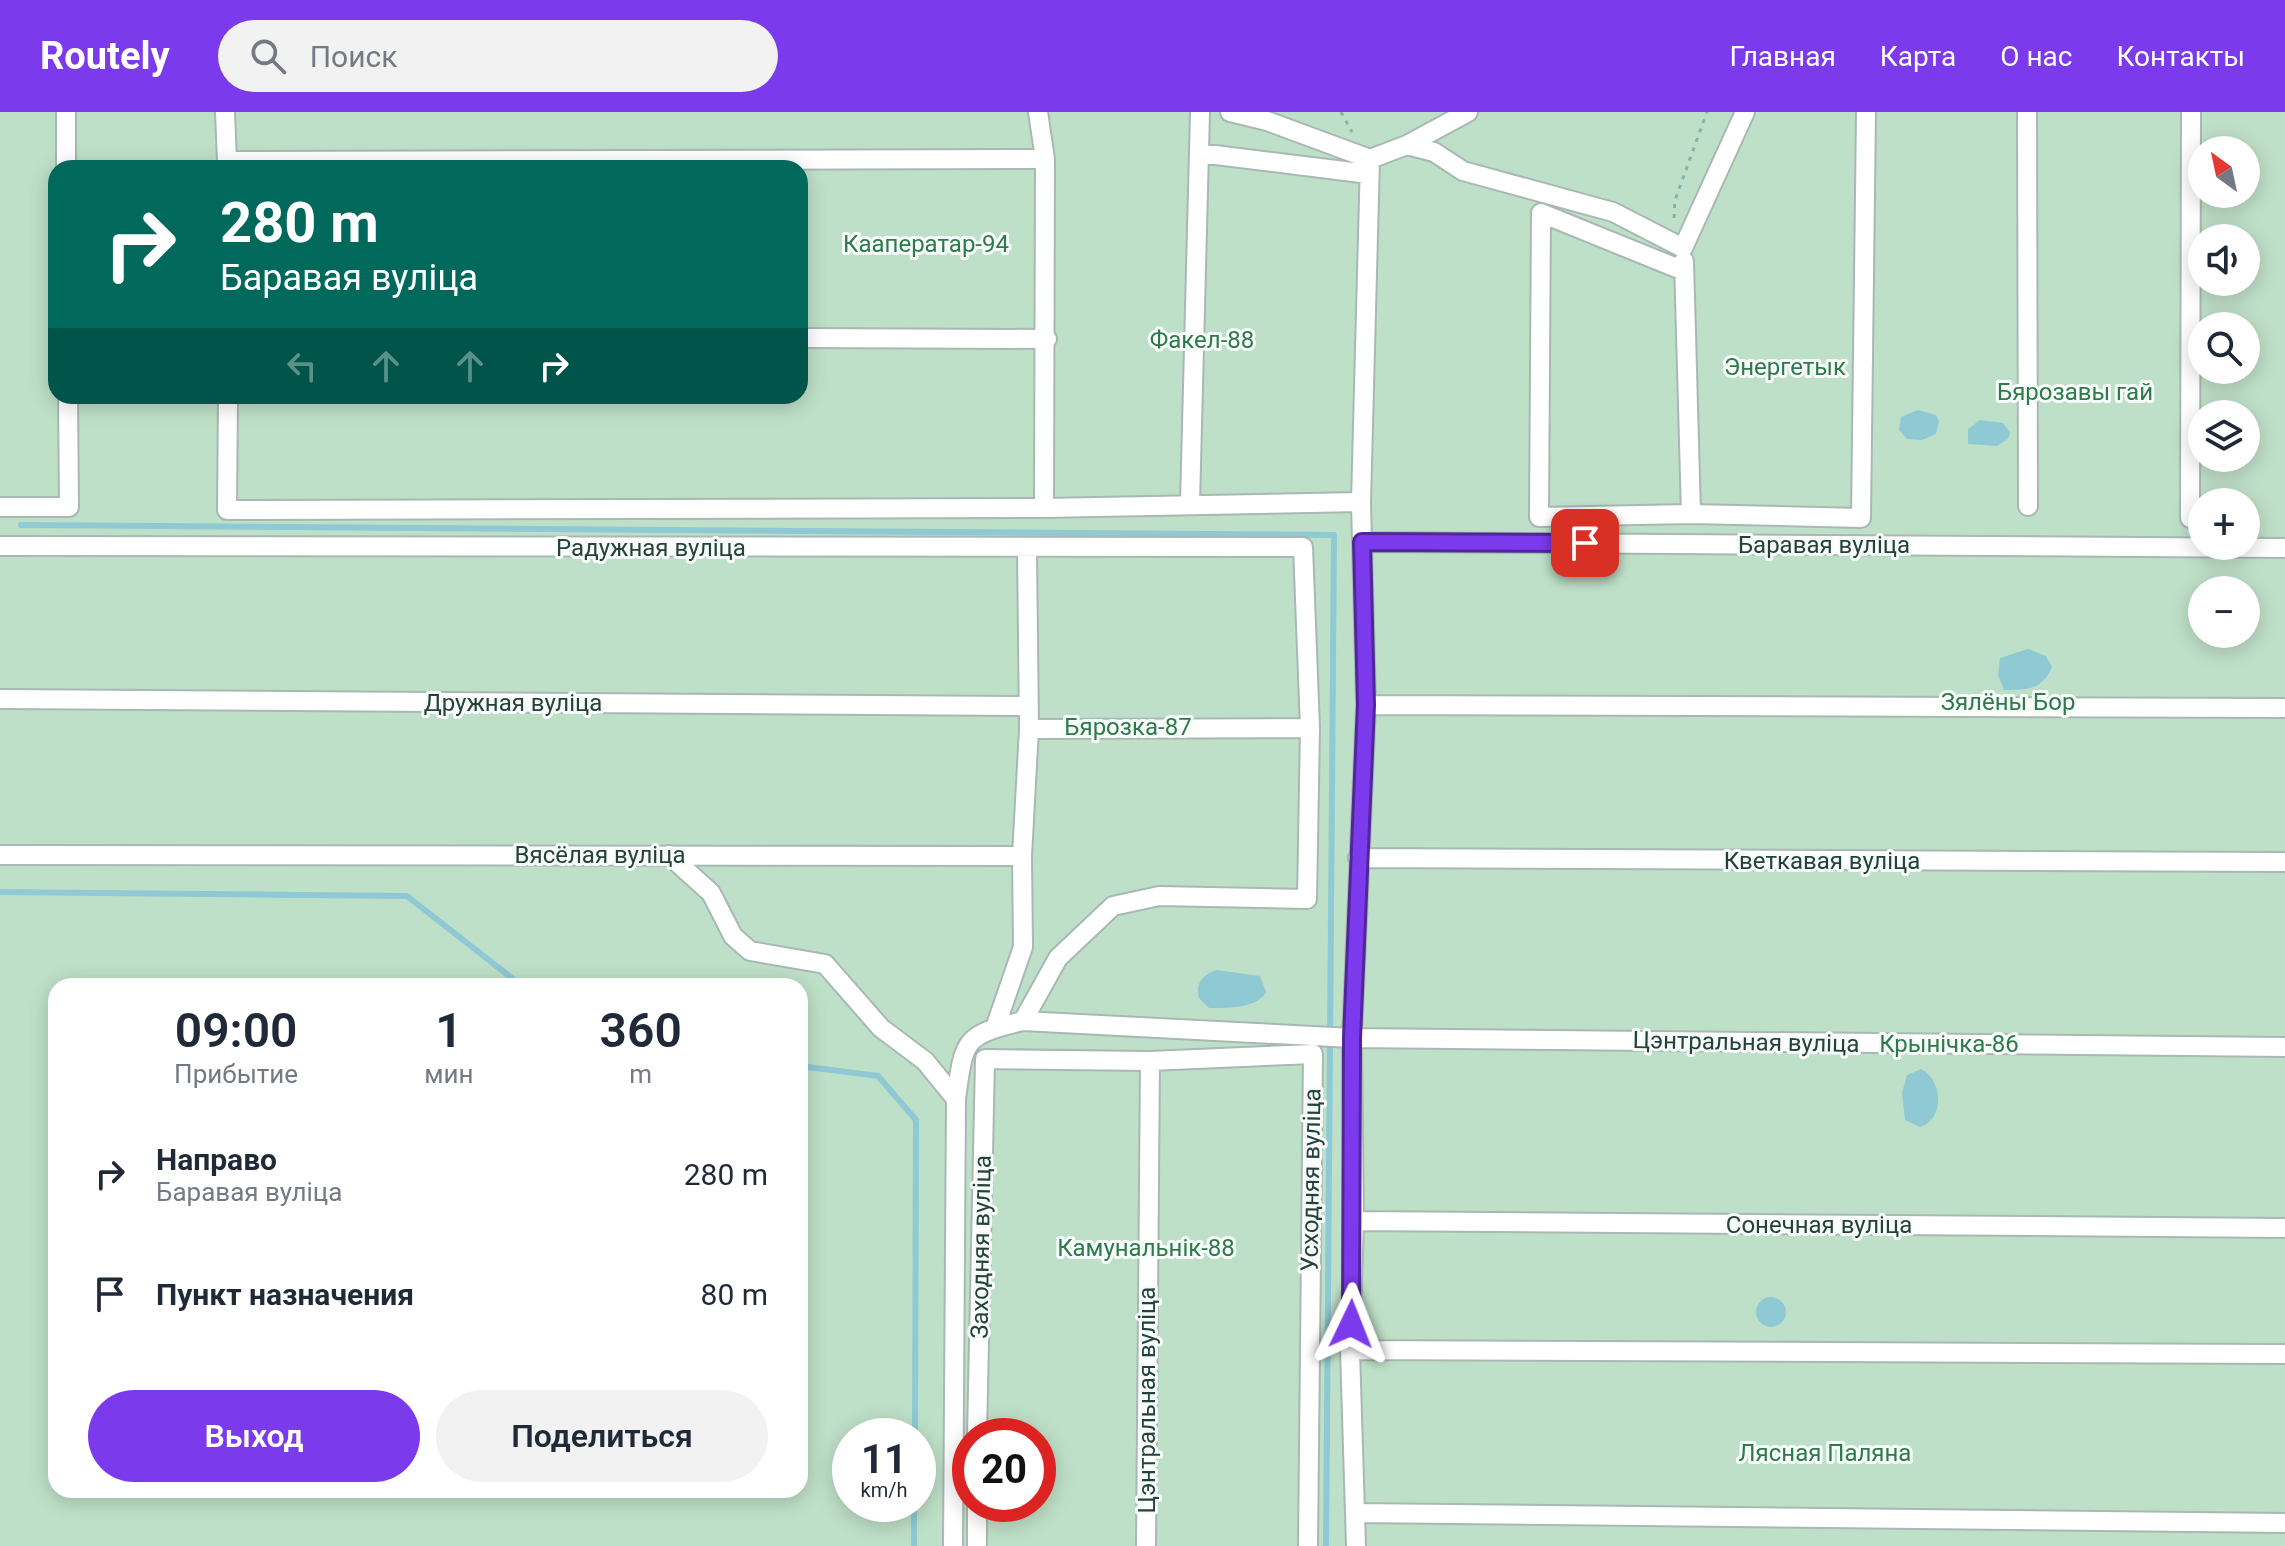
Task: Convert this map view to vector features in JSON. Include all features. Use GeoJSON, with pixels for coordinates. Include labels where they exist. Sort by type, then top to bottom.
{"type":"FeatureCollection","features":[{"type":"Feature","properties":{"kind":"street"},"geometry":{"type":"LineString","coordinates":[[66,112],[66,160]]}},
{"type":"Feature","properties":{"kind":"street"},"geometry":{"type":"LineString","coordinates":[[225,112],[227,160]]}},
{"type":"Feature","properties":{"kind":"street"},"geometry":{"type":"LineString","coordinates":[[1038,112],[1045,159],[1047,339],[1044,508]]}},
{"type":"Feature","properties":{"kind":"street"},"geometry":{"type":"LineString","coordinates":[[1190,504],[1200,112]]}},
{"type":"Feature","properties":{"kind":"street"},"geometry":{"type":"LineString","coordinates":[[1230,112],[1267,121],[1369,167]]}},
{"type":"Feature","properties":{"kind":"street"},"geometry":{"type":"LineString","coordinates":[[1199,153],[1369,167],[1468,112]]}},
{"type":"Feature","properties":{"kind":"street"},"geometry":{"type":"LineString","coordinates":[[1691,514],[1684,271],[1679,245],[1745,112]]}},
{"type":"Feature","properties":{"kind":"street"},"geometry":{"type":"LineString","coordinates":[[1684,271],[1541,213],[1539,517],[1691,514],[1861,518],[1866,112]]}},
{"type":"Feature","properties":{"kind":"street"},"geometry":{"type":"LineString","coordinates":[[2027,112],[2028,506]]}},
{"type":"Feature","properties":{"kind":"street"},"geometry":{"type":"LineString","coordinates":[[2190,488],[2191,112]]}},
{"type":"Feature","properties":{"kind":"street"},"geometry":{"type":"LineString","coordinates":[[1407,145],[1434,152],[1463,171],[1613,212],[1679,245]]}},
{"type":"Feature","properties":{"kind":"street"},"geometry":{"type":"LineString","coordinates":[[808,160],[1045,159]]}},
{"type":"Feature","properties":{"kind":"street"},"geometry":{"type":"LineString","coordinates":[[1356,1546],[1350,1350],[1354,1221],[1352,1038],[1366,705],[1361,502],[1369,167]]}},
{"type":"Feature","properties":{"kind":"street"},"geometry":{"type":"LineString","coordinates":[[808,338],[1047,339]]}},
{"type":"Feature","properties":{"kind":"street"},"geometry":{"type":"LineString","coordinates":[[0,507],[69,507],[68,404]]}},
{"type":"Feature","properties":{"kind":"street"},"geometry":{"type":"LineString","coordinates":[[228,404],[227,510],[1044,508],[1361,502]]}},
{"type":"Feature","properties":{"kind":"street","name":"Баравая вуліца"},"geometry":{"type":"LineString","coordinates":[[1362,542],[2285,548]]}},
{"type":"Feature","properties":{"kind":"street","name":"Радужная вуліца"},"geometry":{"type":"LineString","coordinates":[[0,546],[1027,550],[1303,547],[1310,728]]}},
{"type":"Feature","properties":{"kind":"street"},"geometry":{"type":"LineString","coordinates":[[953,1546],[956,1099],[962,1051],[973,1038],[995,1028],[1023,947],[1022,856],[1029,729],[1026,706],[1027,550]]}},
{"type":"Feature","properties":{"kind":"street","name":"Дружная вуліца"},"geometry":{"type":"LineString","coordinates":[[0,699],[1026,706]]}},
{"type":"Feature","properties":{"kind":"street"},"geometry":{"type":"LineString","coordinates":[[1366,705],[2285,708]]}},
{"type":"Feature","properties":{"kind":"street"},"geometry":{"type":"LineString","coordinates":[[1023,1021],[1058,958],[1113,906],[1159,896],[1307,899],[1310,728],[1029,729]]}},
{"type":"Feature","properties":{"kind":"street","name":"Вясёлая вуліца"},"geometry":{"type":"LineString","coordinates":[[0,855],[1022,856]]}},
{"type":"Feature","properties":{"kind":"street"},"geometry":{"type":"LineString","coordinates":[[669,855],[711,893],[733,936],[750,951],[825,964],[881,1028],[925,1061],[956,1099]]}},
{"type":"Feature","properties":{"kind":"street","name":"Кветкавая вуліца"},"geometry":{"type":"LineString","coordinates":[[1358,858],[2285,862]]}},
{"type":"Feature","properties":{"kind":"street","name":"Цэнтральная вуліца"},"geometry":{"type":"LineString","coordinates":[[995,1028],[1023,1021],[1352,1038],[2285,1047]]}},
{"type":"Feature","properties":{"kind":"street","name":"Усходняя вуліца"},"geometry":{"type":"LineString","coordinates":[[1150,1061],[1313,1054],[1308,1546]]}},
{"type":"Feature","properties":{"kind":"street","name":"Заходняя вуліца"},"geometry":{"type":"LineString","coordinates":[[977,1418],[985,1059],[1150,1061]]}},
{"type":"Feature","properties":{"kind":"street","name":"Цэнтральная вуліца"},"geometry":{"type":"LineString","coordinates":[[1146,1546],[1150,1061]]}},
{"type":"Feature","properties":{"kind":"street","name":"Сонечная вуліца"},"geometry":{"type":"LineString","coordinates":[[1354,1221],[2285,1228]]}},
{"type":"Feature","properties":{"kind":"street"},"geometry":{"type":"LineString","coordinates":[[1350,1350],[2285,1354]]}},
{"type":"Feature","properties":{"kind":"street"},"geometry":{"type":"LineString","coordinates":[[1355,1513],[2285,1523]]}},
{"type":"Feature","properties":{"kind":"street"},"geometry":{"type":"LineString","coordinates":[[977,1522],[977,1546]]}},
{"type":"Feature","properties":{"kind":"path"},"geometry":{"type":"LineString","coordinates":[[1679,245],[1675,200],[1707,112]]}},
{"type":"Feature","properties":{"kind":"green space"},"geometry":{"type":"Polygon","coordinates":[[[0,112],[2285,112],[2285,1546],[0,1546],[0,112]]]}},
{"type":"Feature","properties":{"kind":"water"},"geometry":{"type":"Polygon","coordinates":[[[1918,410],[1936,415],[1939,421],[1936,434],[1922,440],[1907,439],[1899,430],[1901,417],[1918,410]]]}},
{"type":"Feature","properties":{"kind":"water"},"geometry":{"type":"Polygon","coordinates":[[[1980,420],[2003,423],[2010,433],[2008,439],[1997,446],[1968,444],[1968,429],[1980,420]]]}},
{"type":"Feature","properties":{"kind":"water"},"geometry":{"type":"Polygon","coordinates":[[[2028,649],[2046,656],[2052,667],[2048,675],[2033,687],[2004,690],[1998,675],[2000,658],[2028,649]]]}},
{"type":"Feature","properties":{"kind":"water"},"geometry":{"type":"Polygon","coordinates":[[[1216,970],[1260,976],[1266,992],[1262,998],[1248,1005],[1209,1008],[1199,998],[1198,988],[1207,974],[1216,970]]]}},
{"type":"Feature","properties":{"kind":"water"},"geometry":{"type":"Polygon","coordinates":[[[1921,1069],[1934,1082],[1938,1099],[1934,1116],[1920,1127],[1905,1120],[1902,1093],[1907,1075],[1921,1069]]]}},
{"type":"Feature","properties":{"kind":"water"},"geometry":{"type":"Polygon","coordinates":[[[1771,1297],[1781,1302],[1786,1312],[1781,1322],[1771,1327],[1761,1322],[1756,1312],[1761,1302],[1771,1297]]]}},
{"type":"Feature","properties":{"kind":"waterway"},"geometry":{"type":"LineString","coordinates":[[21,525],[1334,535],[1326,1546]]}},
{"type":"Feature","properties":{"kind":"waterway"},"geometry":{"type":"LineString","coordinates":[[0,892],[407,896],[512,978]]}},
{"type":"Feature","properties":{"kind":"waterway"},"geometry":{"type":"LineString","coordinates":[[808,1067],[878,1076],[916,1120],[915,1418]]}},
{"type":"Feature","properties":{"kind":"waterway"},"geometry":{"type":"LineString","coordinates":[[914,1522],[914,1546]]}},
{"type":"Feature","properties":{"kind":"route"},"geometry":{"type":"LineString","coordinates":[[1351,1324],[1354,1221],[1352,1038],[1366,705],[1362,542],[1585,543]]}},
{"type":"Feature","properties":{"kind":"park label","name":"Кааператар-94"},"geometry":{"type":"Point","coordinates":[926,244]}},
{"type":"Feature","properties":{"kind":"park label","name":"Факел-88"},"geometry":{"type":"Point","coordinates":[1202,340]}},
{"type":"Feature","properties":{"kind":"park label","name":"Энергетык"},"geometry":{"type":"Point","coordinates":[1785,367]}},
{"type":"Feature","properties":{"kind":"park label","name":"Бярозавы гай"},"geometry":{"type":"Point","coordinates":[2075,392]}},
{"type":"Feature","properties":{"kind":"park label","name":"Зялёны Бор"},"geometry":{"type":"Point","coordinates":[2008,702]}},
{"type":"Feature","properties":{"kind":"park label","name":"Бярозка-87"},"geometry":{"type":"Point","coordinates":[1128,727]}},
{"type":"Feature","properties":{"kind":"park label","name":"Крынічка-86"},"geometry":{"type":"Point","coordinates":[1949,1044]}},
{"type":"Feature","properties":{"kind":"park label","name":"Камунальнік-88"},"geometry":{"type":"Point","coordinates":[1146,1248]}},
{"type":"Feature","properties":{"kind":"park label","name":"Лясная Паляна"},"geometry":{"type":"Point","coordinates":[1825,1453]}}]}
